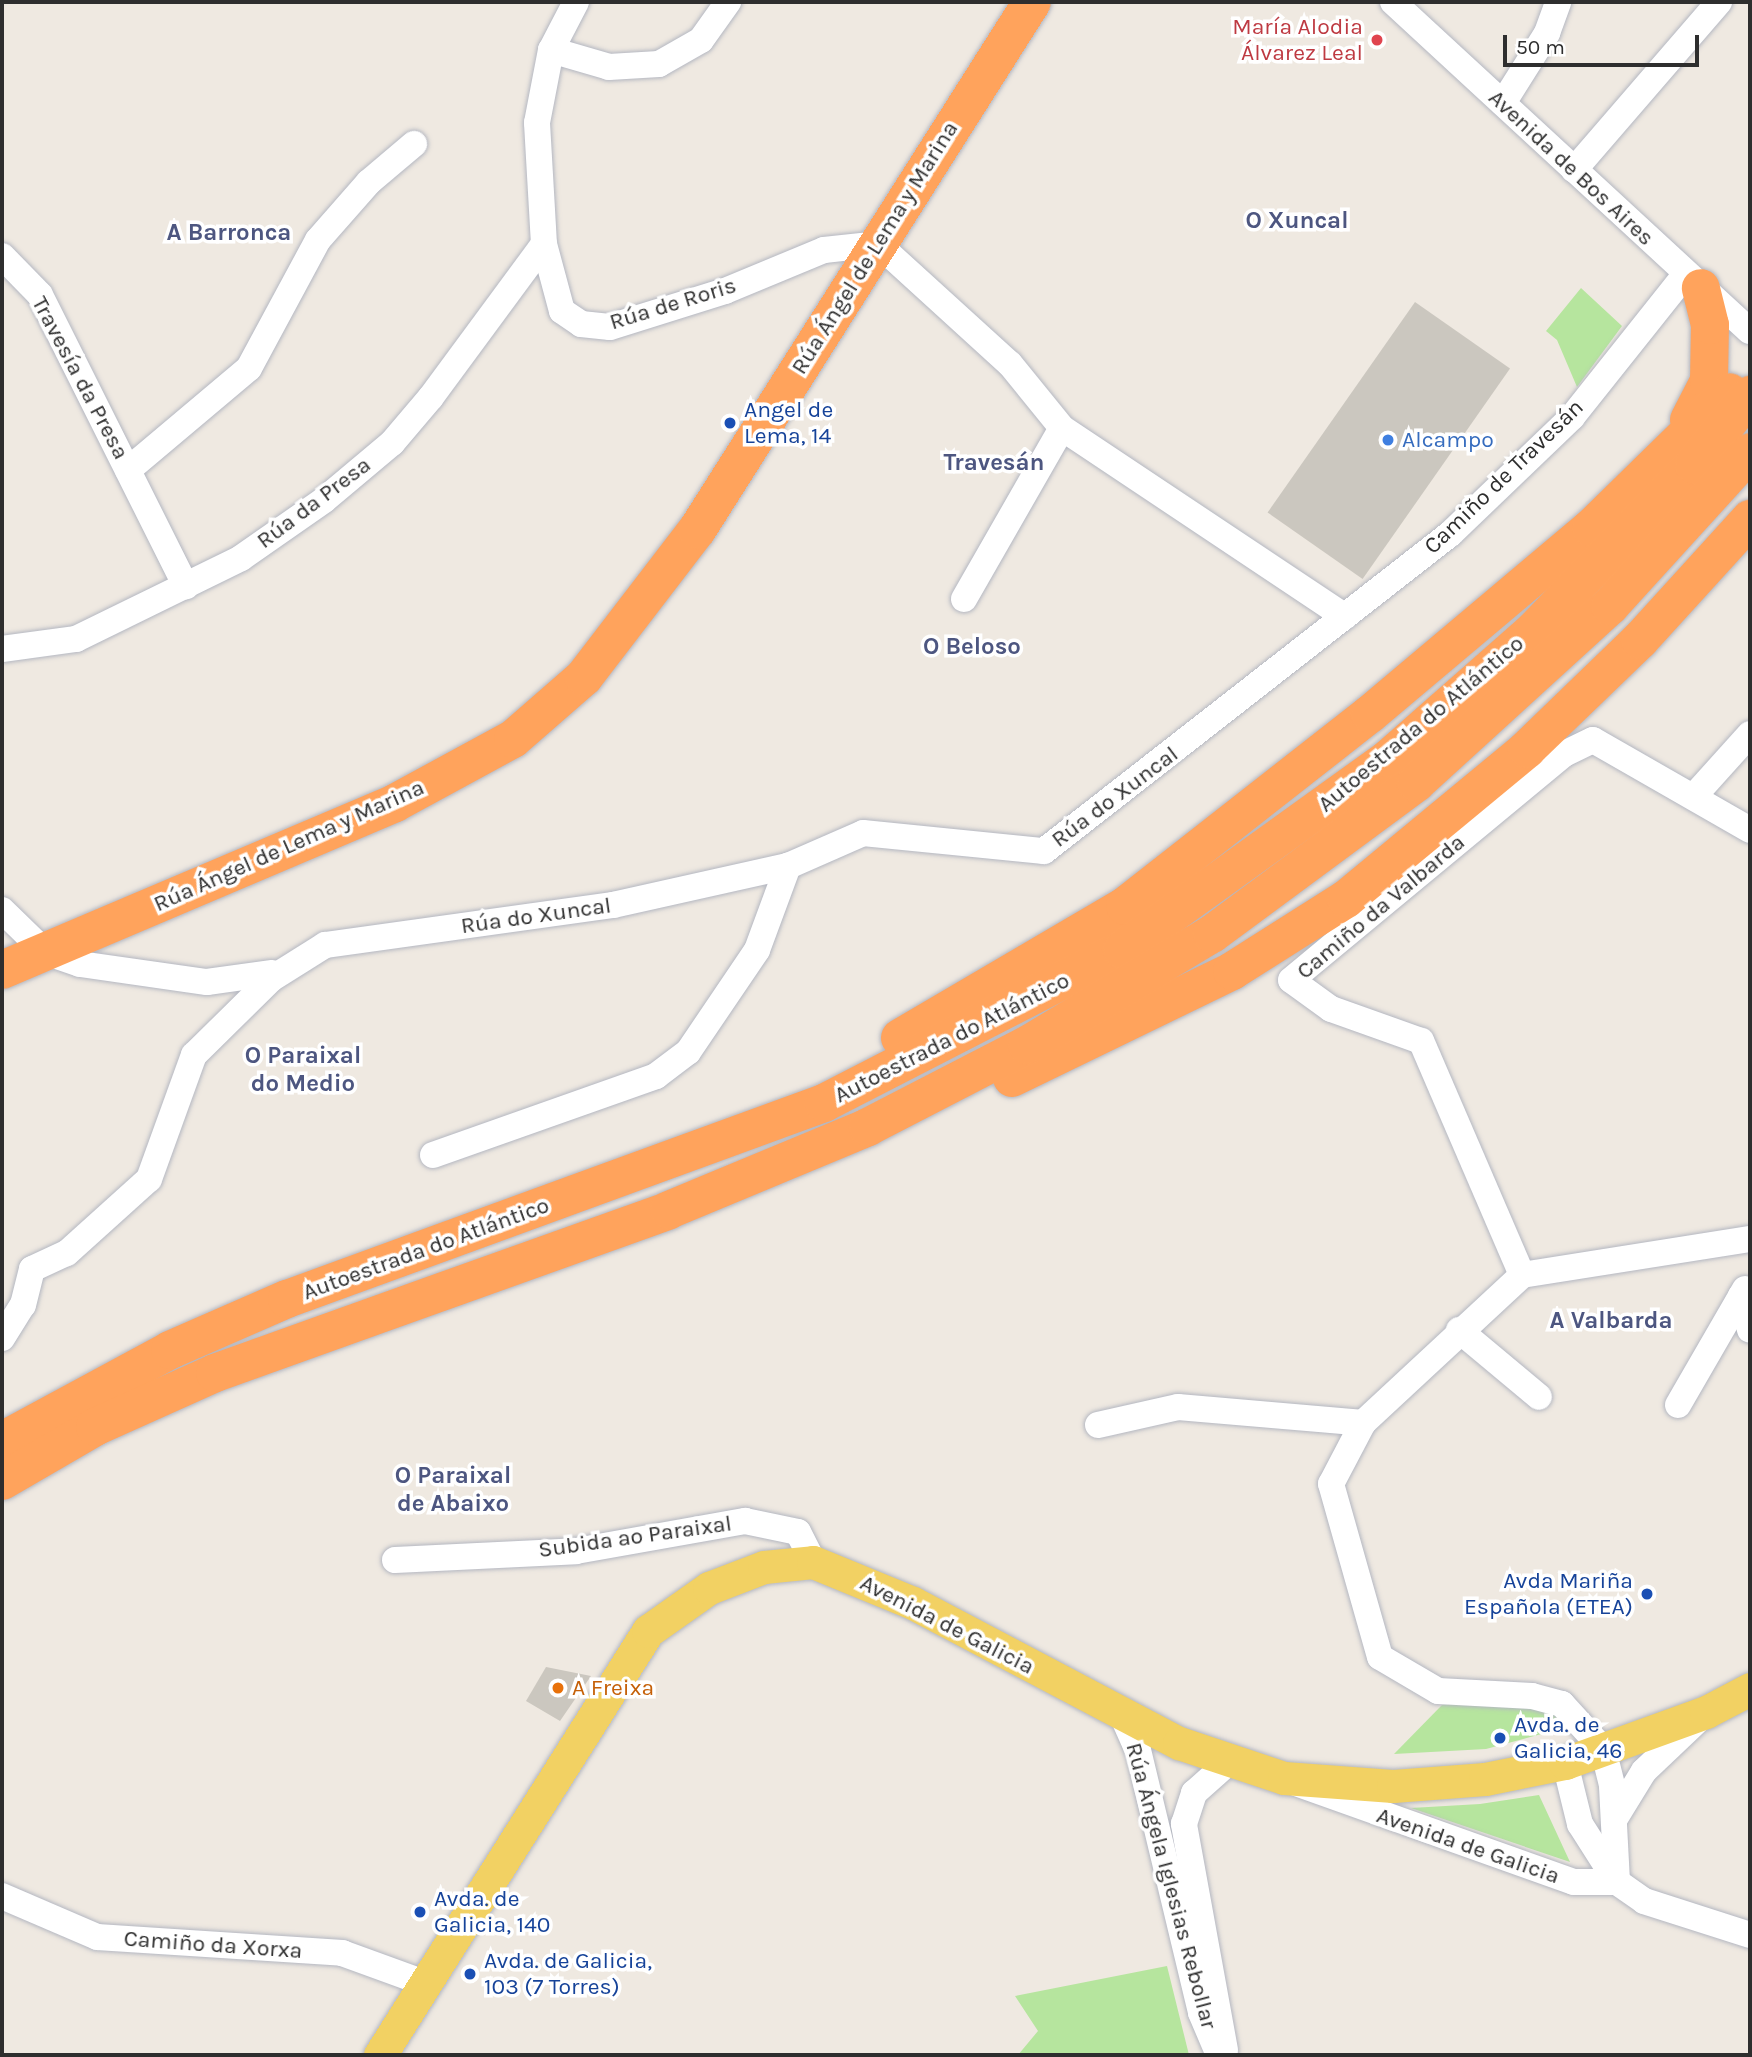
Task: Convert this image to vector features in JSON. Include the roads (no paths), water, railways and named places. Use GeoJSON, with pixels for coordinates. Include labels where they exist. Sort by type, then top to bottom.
{"type":"FeatureCollection","features":[{"type":"Feature","properties":{"kind":"highway","name":"Rúa Ángel de Lema y Marina"},"geometry":{"type":"LineString","coordinates":[[2,970],[395,803],[513,739],[584,677],[697,530],[1032,2]]}},
{"type":"Feature","properties":{"kind":"highway"},"geometry":{"type":"LineString","coordinates":[[1682,434],[1709,381],[1710,325],[1693,282]]}},
{"type":"Feature","properties":{"kind":"highway"},"geometry":{"type":"LineString","coordinates":[[656,1166],[971,1001],[1125,906],[1370,714],[1591,528],[1682,434],[1750,381]]}},
{"type":"Feature","properties":{"kind":"highway","name":"Autoestrada do Atlántico"},"geometry":{"type":"LineString","coordinates":[[2,1441],[121,1374],[287,1299],[824,1103],[983,1026],[1122,950],[1236,872],[1389,758],[1533,631],[1694,465],[1750,395]]}},
{"type":"Feature","properties":{"kind":"highway","name":"Autoestrada do Atlántico"},"geometry":{"type":"LineString","coordinates":[[2,1481],[95,1427],[215,1373],[669,1210],[868,1127],[1027,1045],[1212,934],[1306,868],[1515,697],[1610,606],[1750,452]]}},
{"type":"Feature","properties":{"kind":"highway"},"geometry":{"type":"LineString","coordinates":[[868,1127],[988,1089],[1129,1024],[1232,971],[1346,899],[1527,749],[1640,640],[1750,519]]}},
{"type":"Feature","properties":{"kind":"main road","name":"Avenida de Galicia"},"geometry":{"type":"LineString","coordinates":[[380,2055],[648,1631],[709,1588],[764,1567],[813,1562],[913,1603],[1123,1717],[1284,1778],[1393,1786],[1485,1779],[1564,1763],[1706,1712],[1750,1689]]}},
{"type":"Feature","properties":{"kind":"street","name":"Rúa de Roris"},"geometry":{"type":"LineString","coordinates":[[576,2],[551,50],[537,123],[544,244],[562,311],[581,324],[610,327],[824,250],[878,244]]}},
{"type":"Feature","properties":{"kind":"street"},"geometry":{"type":"LineString","coordinates":[[551,50],[609,66],[659,64],[701,40],[728,2]]}},
{"type":"Feature","properties":{"kind":"street","name":"Avenida de Bos Aires"},"geometry":{"type":"LineString","coordinates":[[1393,2],[1693,282],[1750,331]]}},
{"type":"Feature","properties":{"kind":"street"},"geometry":{"type":"LineString","coordinates":[[1503,103],[1547,33],[1558,2]]}},
{"type":"Feature","properties":{"kind":"street"},"geometry":{"type":"LineString","coordinates":[[1574,170],[1719,2]]}},
{"type":"Feature","properties":{"kind":"street","name":"Travesía da Presa"},"geometry":{"type":"LineString","coordinates":[[128,470],[249,368],[318,240],[369,182],[414,144]]}},
{"type":"Feature","properties":{"kind":"street","name":"Rúa da Presa"},"geometry":{"type":"LineString","coordinates":[[2,649],[76,639],[187,587],[241,558],[392,443],[544,244]]}},
{"type":"Feature","properties":{"kind":"street"},"geometry":{"type":"LineString","coordinates":[[878,244],[1010,364],[1062,428],[1345,616]]}},
{"type":"Feature","properties":{"kind":"street","name":"Travesía da Presa"},"geometry":{"type":"LineString","coordinates":[[2,256],[40,295],[187,587]]}},
{"type":"Feature","properties":{"kind":"street","name":"Camiño de Travesán"},"geometry":{"type":"LineString","coordinates":[[1345,616],[1450,534],[1572,417],[1693,282]]}},
{"type":"Feature","properties":{"kind":"street"},"geometry":{"type":"LineString","coordinates":[[964,599],[1062,428]]}},
{"type":"Feature","properties":{"kind":"street","name":"Rúa do Xuncal"},"geometry":{"type":"LineString","coordinates":[[2,1338],[23,1305],[32,1269],[67,1253],[149,1179],[194,1055],[253,990],[325,946],[613,905],[788,866],[863,833],[1044,851],[1345,616]]}},
{"type":"Feature","properties":{"kind":"street"},"geometry":{"type":"LineString","coordinates":[[1750,734],[1695,795],[1750,830]]}},
{"type":"Feature","properties":{"kind":"street","name":"Camiño da Valbarda"},"geometry":{"type":"LineString","coordinates":[[1522,1275],[1421,1041],[1331,1009],[1292,980],[1564,754],[1593,740],[1695,795]]}},
{"type":"Feature","properties":{"kind":"street"},"geometry":{"type":"LineString","coordinates":[[433,1155],[656,1076],[688,1052],[757,950],[788,866]]}},
{"type":"Feature","properties":{"kind":"street"},"geometry":{"type":"LineString","coordinates":[[2,910],[45,951]]}},
{"type":"Feature","properties":{"kind":"street","name":"Rúa do Xuncal"},"geometry":{"type":"LineString","coordinates":[[45,951],[175,980],[253,979],[288,969]]}},
{"type":"Feature","properties":{"kind":"street"},"geometry":{"type":"LineString","coordinates":[[1617,1882],[1614,1820],[1603,1749],[1562,1704],[1532,1696],[1438,1691],[1380,1657],[1331,1484],[1363,1423],[1459,1330],[1522,1275],[1750,1238]]}},
{"type":"Feature","properties":{"kind":"street"},"geometry":{"type":"LineString","coordinates":[[1745,1289],[1750,1330]]}},
{"type":"Feature","properties":{"kind":"street"},"geometry":{"type":"LineString","coordinates":[[1678,1405],[1745,1289]]}},
{"type":"Feature","properties":{"kind":"street"},"geometry":{"type":"LineString","coordinates":[[1459,1330],[1539,1397]]}},
{"type":"Feature","properties":{"kind":"street"},"geometry":{"type":"LineString","coordinates":[[1098,1425],[1178,1407],[1363,1423]]}},
{"type":"Feature","properties":{"kind":"street","name":"Subida ao Paraixal"},"geometry":{"type":"LineString","coordinates":[[395,1560],[576,1551],[745,1521],[798,1532],[813,1562]]}},
{"type":"Feature","properties":{"kind":"street","name":"Avenida de Galicia"},"geometry":{"type":"LineString","coordinates":[[1614,1820],[1644,1771],[1706,1712]]}},
{"type":"Feature","properties":{"kind":"street","name":"Rúa Ángela Iglesias Rebollar"},"geometry":{"type":"LineString","coordinates":[[1123,1717],[1138,1750],[1201,2013],[1219,2055]]}},
{"type":"Feature","properties":{"kind":"street","name":"Rúa Ángela Iglesias Rebollar"},"geometry":{"type":"LineString","coordinates":[[1225,2055],[1222,2009],[1184,1824],[1194,1793],[1231,1760]]}},
{"type":"Feature","properties":{"kind":"street"},"geometry":{"type":"LineString","coordinates":[[1564,1763],[1580,1824],[1617,1882],[1644,1901],[1750,1935]]}},
{"type":"Feature","properties":{"kind":"street","name":"Avenida de Galicia"},"geometry":{"type":"LineString","coordinates":[[1284,1778],[1574,1882],[1617,1882]]}},
{"type":"Feature","properties":{"kind":"street","name":"Camiño da Xorxa"},"geometry":{"type":"LineString","coordinates":[[2,1896],[97,1937],[342,1953],[427,1984]]}},
{"type":"Feature","properties":{"kind":"place","name":"María Alodia Álvarez Leal"},"geometry":{"type":"Point","coordinates":[1377,40]}},
{"type":"Feature","properties":{"kind":"place","name":"Angel de Lema, 14"},"geometry":{"type":"Point","coordinates":[730,423]}},
{"type":"Feature","properties":{"kind":"place","name":"Alcampo"},"geometry":{"type":"Point","coordinates":[1388,440]}},
{"type":"Feature","properties":{"kind":"place","name":"Avda Mariña Española (ETEA)"},"geometry":{"type":"Point","coordinates":[1647,1594]}},
{"type":"Feature","properties":{"kind":"place","name":"A Freixa"},"geometry":{"type":"Point","coordinates":[558,1688]}},
{"type":"Feature","properties":{"kind":"place","name":"Avda. de Galicia, 46"},"geometry":{"type":"Point","coordinates":[1500,1738]}},
{"type":"Feature","properties":{"kind":"place","name":"Avda. de Galicia, 140"},"geometry":{"type":"Point","coordinates":[420,1912]}},
{"type":"Feature","properties":{"kind":"place","name":"Avda. de Galicia, 103 (7 Torres)"},"geometry":{"type":"Point","coordinates":[470,1974]}},
{"type":"Feature","properties":{"kind":"district","name":"O Xuncal"},"geometry":{"type":"Point","coordinates":[1297,221]}},
{"type":"Feature","properties":{"kind":"district","name":"A Barronca"},"geometry":{"type":"Point","coordinates":[229,233]}},
{"type":"Feature","properties":{"kind":"district","name":"Travesán"},"geometry":{"type":"Point","coordinates":[994,463]}},
{"type":"Feature","properties":{"kind":"district","name":"O Beloso"},"geometry":{"type":"Point","coordinates":[972,647]}},
{"type":"Feature","properties":{"kind":"district","name":"O Paraixal do Medio"},"geometry":{"type":"Point","coordinates":[303,1070]}},
{"type":"Feature","properties":{"kind":"district","name":"A Valbarda"},"geometry":{"type":"Point","coordinates":[1611,1321]}},
{"type":"Feature","properties":{"kind":"district","name":"O Paraixal de Abaixo"},"geometry":{"type":"Point","coordinates":[453,1490]}}]}
